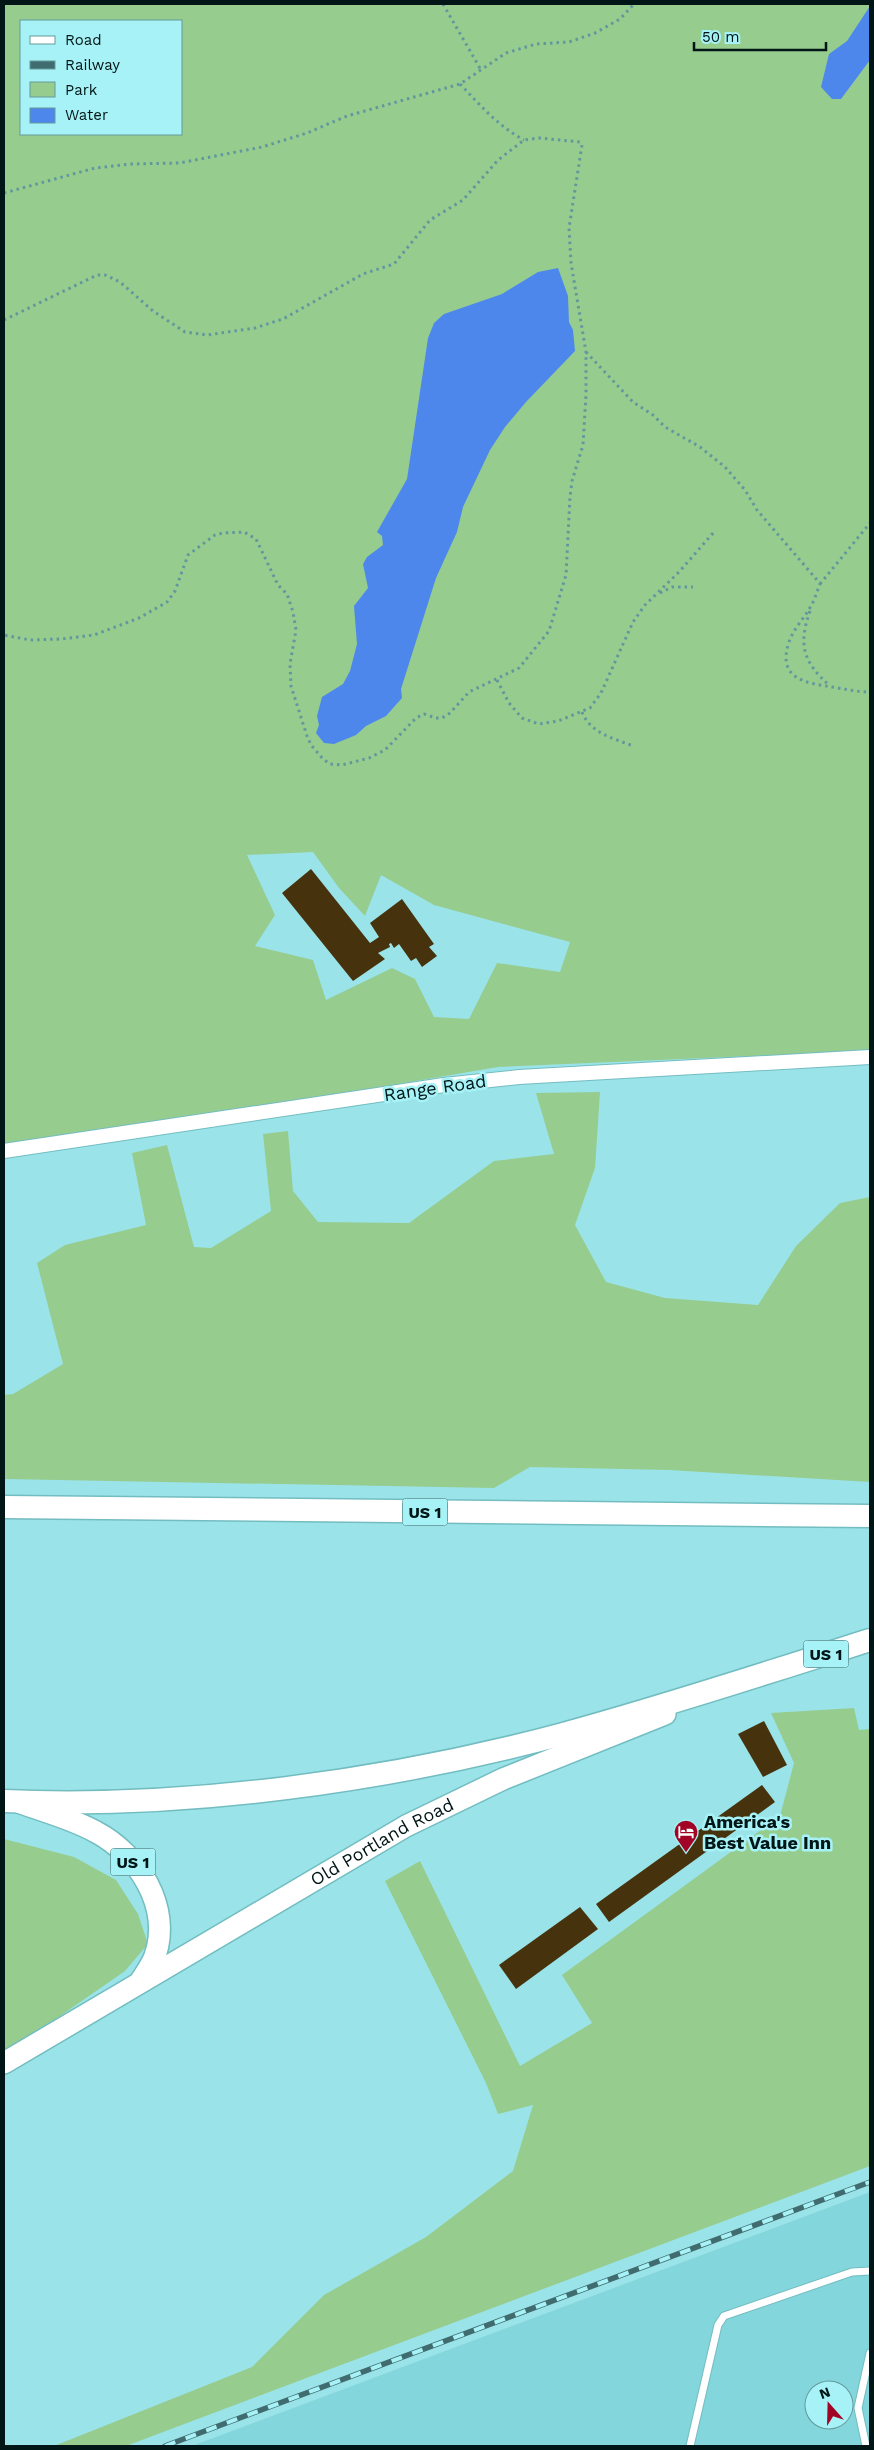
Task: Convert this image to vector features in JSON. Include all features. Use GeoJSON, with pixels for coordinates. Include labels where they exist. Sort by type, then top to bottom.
{"type":"FeatureCollection","features":[{"type":"Feature","properties":{"kind":"highway","name":"US 1"},"geometry":{"type":"LineString","coordinates":[[4,1506],[870,1516]]}},
{"type":"Feature","properties":{"kind":"highway","name":"US 1"},"geometry":{"type":"LineString","coordinates":[[782,1668],[870,1640]]}},
{"type":"Feature","properties":{"kind":"highway"},"geometry":{"type":"LineString","coordinates":[[10,1801],[176,1798],[270,1789],[364,1776],[433,1763],[563,1734],[782,1668]]}},
{"type":"Feature","properties":{"kind":"main road","name":"Old Portland Road"},"geometry":{"type":"LineString","coordinates":[[4,2063],[359,1853],[463,1797],[604,1737],[782,1668]]}},
{"type":"Feature","properties":{"kind":"main road","name":"US 1"},"geometry":{"type":"LineString","coordinates":[[10,1801],[96,1832],[127,1854],[139,1869],[156,1905],[160,1922],[155,1957],[138,1984]]}},
{"type":"Feature","properties":{"kind":"street","name":"Range Road"},"geometry":{"type":"LineString","coordinates":[[4,1151],[444,1085],[519,1077],[870,1057]]}},
{"type":"Feature","properties":{"kind":"lane"},"geometry":{"type":"LineString","coordinates":[[690,2446],[718,2325],[724,2316],[852,2272],[870,2272]]}},
{"type":"Feature","properties":{"kind":"lane"},"geometry":{"type":"LineString","coordinates":[[866,2446],[858,2408],[870,2353]]}},
{"type":"Feature","properties":{"kind":"path"},"geometry":{"type":"LineString","coordinates":[[443,4],[481,70]]}},
{"type":"Feature","properties":{"kind":"path"},"geometry":{"type":"LineString","coordinates":[[4,192],[95,168],[131,164],[180,163],[238,153],[307,133],[347,116],[460,84],[512,51],[536,44],[569,42],[595,33],[620,19],[634,4]]}},
{"type":"Feature","properties":{"kind":"path"},"geometry":{"type":"LineString","coordinates":[[460,84],[509,132],[524,140]]}},
{"type":"Feature","properties":{"kind":"path"},"geometry":{"type":"LineString","coordinates":[[4,320],[97,275],[105,275],[127,288],[153,311],[185,332],[224,333],[283,319],[363,274],[394,264],[430,220],[463,200],[498,160],[524,140],[538,138],[580,142],[582,145],[569,228],[571,263],[586,352],[583,445],[572,481],[566,538],[566,576],[549,631],[519,668],[469,692],[450,713],[442,718],[424,714],[416,718],[385,750],[369,758],[342,765],[330,764],[322,759],[311,745],[291,686],[290,664],[296,630],[294,612],[287,594],[278,585],[256,539],[244,532],[215,535],[188,555],[175,591],[167,602],[139,618],[94,634],[78,637],[30,640],[4,635]]}},
{"type":"Feature","properties":{"kind":"path"},"geometry":{"type":"LineString","coordinates":[[586,352],[633,402],[653,415],[665,427],[700,447],[725,467],[745,490],[757,510],[820,584]]}},
{"type":"Feature","properties":{"kind":"path"},"geometry":{"type":"LineString","coordinates":[[831,687],[814,672],[803,644],[804,630],[820,584],[870,523]]}},
{"type":"Feature","properties":{"kind":"path"},"geometry":{"type":"LineString","coordinates":[[497,680],[509,703],[522,718],[539,724],[558,721],[590,708],[601,693],[633,622],[655,595],[714,532]]}},
{"type":"Feature","properties":{"kind":"path"},"geometry":{"type":"LineString","coordinates":[[655,595],[672,587],[693,587]]}},
{"type":"Feature","properties":{"kind":"path"},"geometry":{"type":"LineString","coordinates":[[812,605],[788,646],[787,660],[792,672],[804,683],[870,692]]}},
{"type":"Feature","properties":{"kind":"path"},"geometry":{"type":"LineString","coordinates":[[582,712],[586,723],[593,729],[633,746]]}},
{"type":"Feature","properties":{"kind":"shaded area"},"geometry":{"type":"Polygon","coordinates":[[[870,2192],[870,2446],[192,2446],[870,2192]]]}},
{"type":"Feature","properties":{"kind":"green space"},"geometry":{"type":"Polygon","coordinates":[[[4,4],[870,4],[870,1051],[498,1067],[304,1100],[4,1147],[4,4]],[[313,852],[247,855],[275,915],[255,946],[313,960],[326,1000],[392,968],[415,979],[434,1017],[469,1019],[497,963],[560,972],[570,942],[434,905],[381,875],[365,916],[339,888],[313,852]]]}},
{"type":"Feature","properties":{"kind":"green space"},"geometry":{"type":"Polygon","coordinates":[[[600,1092],[595,1168],[575,1225],[606,1282],[665,1298],[758,1305],[796,1246],[840,1203],[870,1197],[870,1482],[669,1470],[530,1467],[494,1488],[4,1479],[4,1395],[13,1394],[63,1364],[37,1263],[65,1245],[146,1225],[132,1153],[167,1145],[194,1247],[211,1248],[271,1211],[263,1134],[288,1131],[293,1191],[318,1222],[409,1223],[494,1161],[554,1154],[536,1093],[600,1092]]]}},
{"type":"Feature","properties":{"kind":"green space"},"geometry":{"type":"Polygon","coordinates":[[[854,1708],[859,1730],[870,1729],[870,2166],[126,2446],[54,2446],[252,2367],[324,2295],[426,2237],[513,2171],[533,2105],[498,2114],[486,2083],[385,1881],[420,1861],[520,2066],[592,2023],[562,1975],[780,1816],[794,1763],[771,1713],[854,1708]]]}},
{"type":"Feature","properties":{"kind":"green space"},"geometry":{"type":"Polygon","coordinates":[[[4,1839],[74,1857],[116,1880],[138,1914],[148,1944],[125,1971],[40,2030],[4,2051],[4,1839]]]}},
{"type":"Feature","properties":{"kind":"water"},"geometry":{"type":"Polygon","coordinates":[[[870,6],[870,60],[841,99],[832,99],[821,87],[829,54],[847,41],[870,6]]]}},
{"type":"Feature","properties":{"kind":"water"},"geometry":{"type":"Polygon","coordinates":[[[558,268],[568,296],[569,322],[573,330],[575,351],[526,402],[505,427],[490,450],[463,507],[457,532],[436,578],[401,689],[402,698],[386,716],[366,726],[356,735],[334,744],[324,743],[316,733],[319,725],[317,716],[322,697],[343,684],[350,671],[357,644],[354,606],[368,588],[363,564],[367,557],[383,545],[382,536],[377,532],[407,479],[428,338],[434,323],[444,314],[502,294],[538,272],[558,268]]]}},
{"type":"Feature","properties":{"kind":"building"},"geometry":{"type":"Polygon","coordinates":[[[311,869],[370,943],[379,937],[370,923],[402,899],[434,944],[429,947],[437,956],[422,967],[416,958],[411,961],[399,944],[394,948],[391,943],[389,944],[390,947],[378,953],[385,959],[353,981],[282,893],[311,869]]]}},
{"type":"Feature","properties":{"kind":"building","name":"America's Best Value Inn"},"geometry":{"type":"Polygon","coordinates":[[[764,1721],[787,1765],[763,1777],[738,1734],[764,1721]]]}},
{"type":"Feature","properties":{"kind":"building","name":"America's Best Value Inn"},"geometry":{"type":"Polygon","coordinates":[[[762,1785],[775,1802],[609,1922],[596,1904],[762,1785]]]}},
{"type":"Feature","properties":{"kind":"building"},"geometry":{"type":"Polygon","coordinates":[[[580,1907],[598,1929],[516,1989],[499,1965],[580,1907]]]}},
{"type":"Feature","properties":{"kind":"railway"},"geometry":{"type":"LineString","coordinates":[[165,2446],[870,2182]]}},
{"type":"Feature","properties":{"kind":"place","name":"America's Best Value Inn"},"geometry":{"type":"Point","coordinates":[686,1853]}}]}
